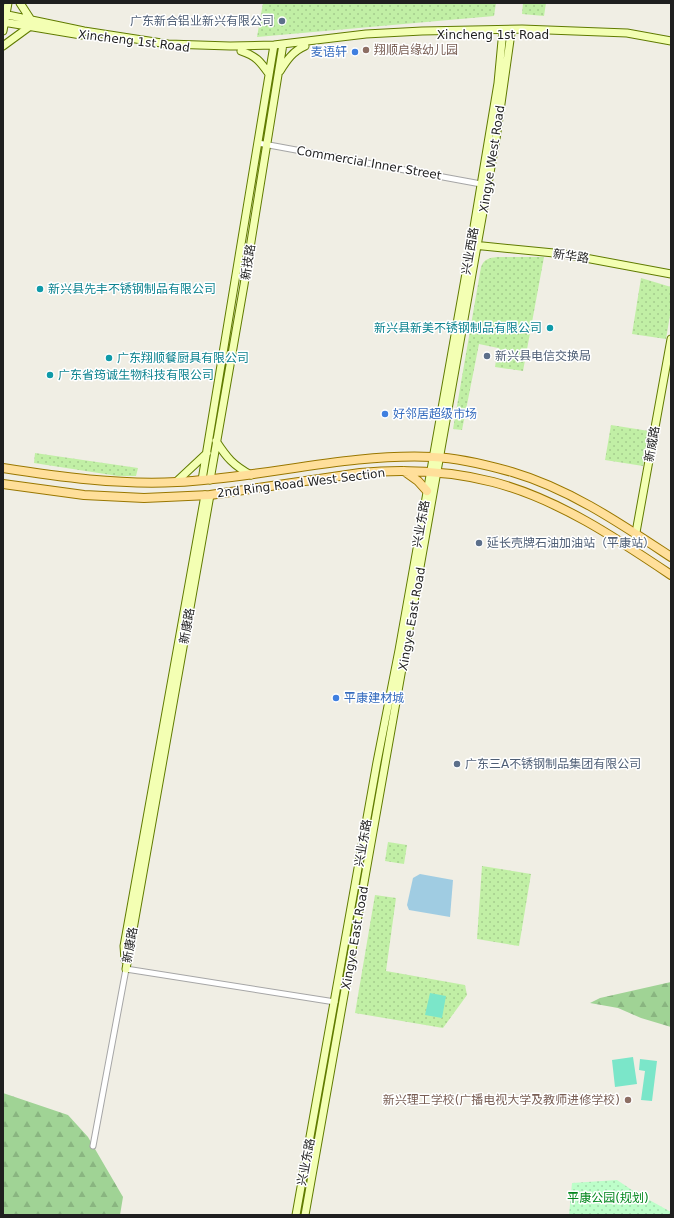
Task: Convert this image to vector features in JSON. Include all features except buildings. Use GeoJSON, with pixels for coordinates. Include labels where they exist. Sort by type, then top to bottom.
{"type":"FeatureCollection","features":[{"type":"Feature","properties":{"kind":"main road","name":"2nd Ring Road West Section"},"geometry":{"type":"LineString","coordinates":[[3,468],[83,479],[176,482],[251,475],[347,461],[384,458],[437,458],[481,464],[560,490],[593,507],[671,557]]}},
{"type":"Feature","properties":{"kind":"main road","name":"2nd Ring Road West Section"},"geometry":{"type":"LineString","coordinates":[[3,484],[84,496],[144,498],[208,495],[360,473],[403,471],[434,472],[494,482],[551,503],[601,530],[671,575]]}},
{"type":"Feature","properties":{"kind":"main road"},"geometry":{"type":"LineString","coordinates":[[403,471],[418,480],[427,491]]}},
{"type":"Feature","properties":{"kind":"street"},"geometry":{"type":"LineString","coordinates":[[3,31],[4,14],[8,3]]}},
{"type":"Feature","properties":{"kind":"street"},"geometry":{"type":"LineString","coordinates":[[3,46],[30,23],[20,3]]}},
{"type":"Feature","properties":{"kind":"street","name":"Xincheng 1st Road"},"geometry":{"type":"LineString","coordinates":[[4,14],[30,23],[168,48],[241,50],[373,34],[422,31],[502,32],[626,38],[671,45]]}},
{"type":"Feature","properties":{"kind":"street","name":"Xincheng 1st Road"},"geometry":{"type":"LineString","coordinates":[[4,22],[30,23],[168,44],[273,47]]}},
{"type":"Feature","properties":{"kind":"street","name":"Xincheng 1st Road"},"geometry":{"type":"LineString","coordinates":[[283,46],[304,46],[366,39],[502,32],[522,29],[627,33],[671,41]]}},
{"type":"Feature","properties":{"kind":"street","name":"兴业西路"},"geometry":{"type":"LineString","coordinates":[[474,246],[481,184],[498,83],[502,32]]}},
{"type":"Feature","properties":{"kind":"street","name":"Xingye West Road"},"geometry":{"type":"LineString","coordinates":[[434,472],[474,246],[496,139],[511,33]]}},
{"type":"Feature","properties":{"kind":"street","name":"新技路"},"geometry":{"type":"LineString","coordinates":[[206,480],[216,441],[283,46]]}},
{"type":"Feature","properties":{"kind":"street"},"geometry":{"type":"LineString","coordinates":[[278,75],[288,59],[297,49],[304,46]]}},
{"type":"Feature","properties":{"kind":"street","name":"新技路"},"geometry":{"type":"LineString","coordinates":[[206,480],[207,452],[273,47]]}},
{"type":"Feature","properties":{"kind":"street"},"geometry":{"type":"LineString","coordinates":[[241,50],[252,54],[261,61],[269,74]]}},
{"type":"Feature","properties":{"kind":"street","name":"Commercial Inner Street"},"geometry":{"type":"LineString","coordinates":[[258,143],[481,184]]}},
{"type":"Feature","properties":{"kind":"street","name":"新华路"},"geometry":{"type":"LineString","coordinates":[[474,246],[564,254],[671,274]]}},
{"type":"Feature","properties":{"kind":"street","name":"新威路"},"geometry":{"type":"LineString","coordinates":[[633,550],[671,339]]}},
{"type":"Feature","properties":{"kind":"street"},"geometry":{"type":"LineString","coordinates":[[216,441],[228,458],[240,469],[251,475]]}},
{"type":"Feature","properties":{"kind":"street"},"geometry":{"type":"LineString","coordinates":[[176,482],[207,452]]}},
{"type":"Feature","properties":{"kind":"street","name":"兴业东路"},"geometry":{"type":"LineString","coordinates":[[296,1215],[427,491],[434,472]]}},
{"type":"Feature","properties":{"kind":"street","name":"Xingye East Road"},"geometry":{"type":"LineString","coordinates":[[305,1215],[434,472]]}},
{"type":"Feature","properties":{"kind":"street","name":"新康路"},"geometry":{"type":"LineString","coordinates":[[126,969],[124,946],[208,495]]}},
{"type":"Feature","properties":{"kind":"street"},"geometry":{"type":"LineString","coordinates":[[93,1146],[126,969],[334,1002]]}},
{"type":"Feature","properties":{"kind":"green space"},"geometry":{"type":"Polygon","coordinates":[[[263,3],[496,3],[494,16],[257,37],[263,3]]]}},
{"type":"Feature","properties":{"kind":"green space"},"geometry":{"type":"Polygon","coordinates":[[[523,3],[546,3],[544,16],[522,14],[523,3]]]}},
{"type":"Feature","properties":{"kind":"green space"},"geometry":{"type":"Polygon","coordinates":[[[497,257],[544,257],[523,371],[495,367],[498,348],[479,344],[462,430],[453,429],[481,267],[487,259],[497,257]]]}},
{"type":"Feature","properties":{"kind":"green space"},"geometry":{"type":"Polygon","coordinates":[[[641,278],[671,287],[671,309],[666,339],[632,334],[641,278]]]}},
{"type":"Feature","properties":{"kind":"green space"},"geometry":{"type":"Polygon","coordinates":[[[611,425],[649,431],[643,466],[605,460],[611,425]]]}},
{"type":"Feature","properties":{"kind":"green space"},"geometry":{"type":"Polygon","coordinates":[[[35,453],[138,468],[136,476],[118,476],[34,463],[35,453]]]}},
{"type":"Feature","properties":{"kind":"green space"},"geometry":{"type":"Polygon","coordinates":[[[388,842],[407,845],[404,864],[385,861],[388,842]]]}},
{"type":"Feature","properties":{"kind":"green space"},"geometry":{"type":"Polygon","coordinates":[[[482,866],[531,874],[519,946],[477,939],[482,866]]]}},
{"type":"Feature","properties":{"kind":"green space"},"geometry":{"type":"Polygon","coordinates":[[[375,895],[396,898],[386,971],[465,985],[467,995],[443,1028],[355,1013],[375,895]]]}},
{"type":"Feature","properties":{"kind":"green space"},"geometry":{"type":"Polygon","coordinates":[[[671,982],[671,1027],[641,1018],[618,1008],[590,1003],[600,998],[671,982]]]}},
{"type":"Feature","properties":{"kind":"green space"},"geometry":{"type":"Polygon","coordinates":[[[430,993],[446,996],[442,1018],[425,1015],[430,993]]]}},
{"type":"Feature","properties":{"kind":"green space"},"geometry":{"type":"Polygon","coordinates":[[[633,1057],[637,1084],[615,1087],[612,1060],[633,1057]]]}},
{"type":"Feature","properties":{"kind":"green space"},"geometry":{"type":"Polygon","coordinates":[[[640,1059],[657,1061],[652,1101],[641,1100],[645,1071],[639,1070],[640,1059]]]}},
{"type":"Feature","properties":{"kind":"green space"},"geometry":{"type":"Polygon","coordinates":[[[3,1093],[68,1115],[88,1137],[123,1197],[120,1215],[3,1215],[3,1093]]]}},
{"type":"Feature","properties":{"kind":"green space","name":"平康公园(规划)"},"geometry":{"type":"Polygon","coordinates":[[[617,1180],[671,1212],[671,1215],[569,1215],[572,1183],[617,1180]]]}},
{"type":"Feature","properties":{"kind":"water"},"geometry":{"type":"Polygon","coordinates":[[[420,874],[453,880],[450,917],[409,910],[407,905],[413,878],[420,874]]]}},
{"type":"Feature","properties":{"kind":"place","name":"广东新合铝业新兴有限公司"},"geometry":{"type":"Point","coordinates":[282,21]}},
{"type":"Feature","properties":{"kind":"place","name":"翔顺启缘幼儿园"},"geometry":{"type":"Point","coordinates":[366,50]}},
{"type":"Feature","properties":{"kind":"place","name":"麦语轩"},"geometry":{"type":"Point","coordinates":[355,52]}},
{"type":"Feature","properties":{"kind":"place","name":"新兴县先丰不锈钢制品有限公司"},"geometry":{"type":"Point","coordinates":[40,289]}},
{"type":"Feature","properties":{"kind":"place","name":"新兴县新美不锈钢制品有限公司"},"geometry":{"type":"Point","coordinates":[550,328]}},
{"type":"Feature","properties":{"kind":"place","name":"新兴县电信交换局"},"geometry":{"type":"Point","coordinates":[487,356]}},
{"type":"Feature","properties":{"kind":"place","name":"广东翔顺餐厨具有限公司"},"geometry":{"type":"Point","coordinates":[109,358]}},
{"type":"Feature","properties":{"kind":"place","name":"广东省筠诚生物科技有限公司"},"geometry":{"type":"Point","coordinates":[50,375]}},
{"type":"Feature","properties":{"kind":"place","name":"好邻居超级市场"},"geometry":{"type":"Point","coordinates":[385,414]}},
{"type":"Feature","properties":{"kind":"place","name":"延长壳牌石油加油站（平康站）"},"geometry":{"type":"Point","coordinates":[479,543]}},
{"type":"Feature","properties":{"kind":"place","name":"平康建材城"},"geometry":{"type":"Point","coordinates":[336,698]}},
{"type":"Feature","properties":{"kind":"place","name":"广东三A不锈钢制品集团有限公司"},"geometry":{"type":"Point","coordinates":[457,764]}},
{"type":"Feature","properties":{"kind":"place","name":"新兴理工学校(广播电视大学及教师进修学校)"},"geometry":{"type":"Point","coordinates":[628,1100]}}]}
